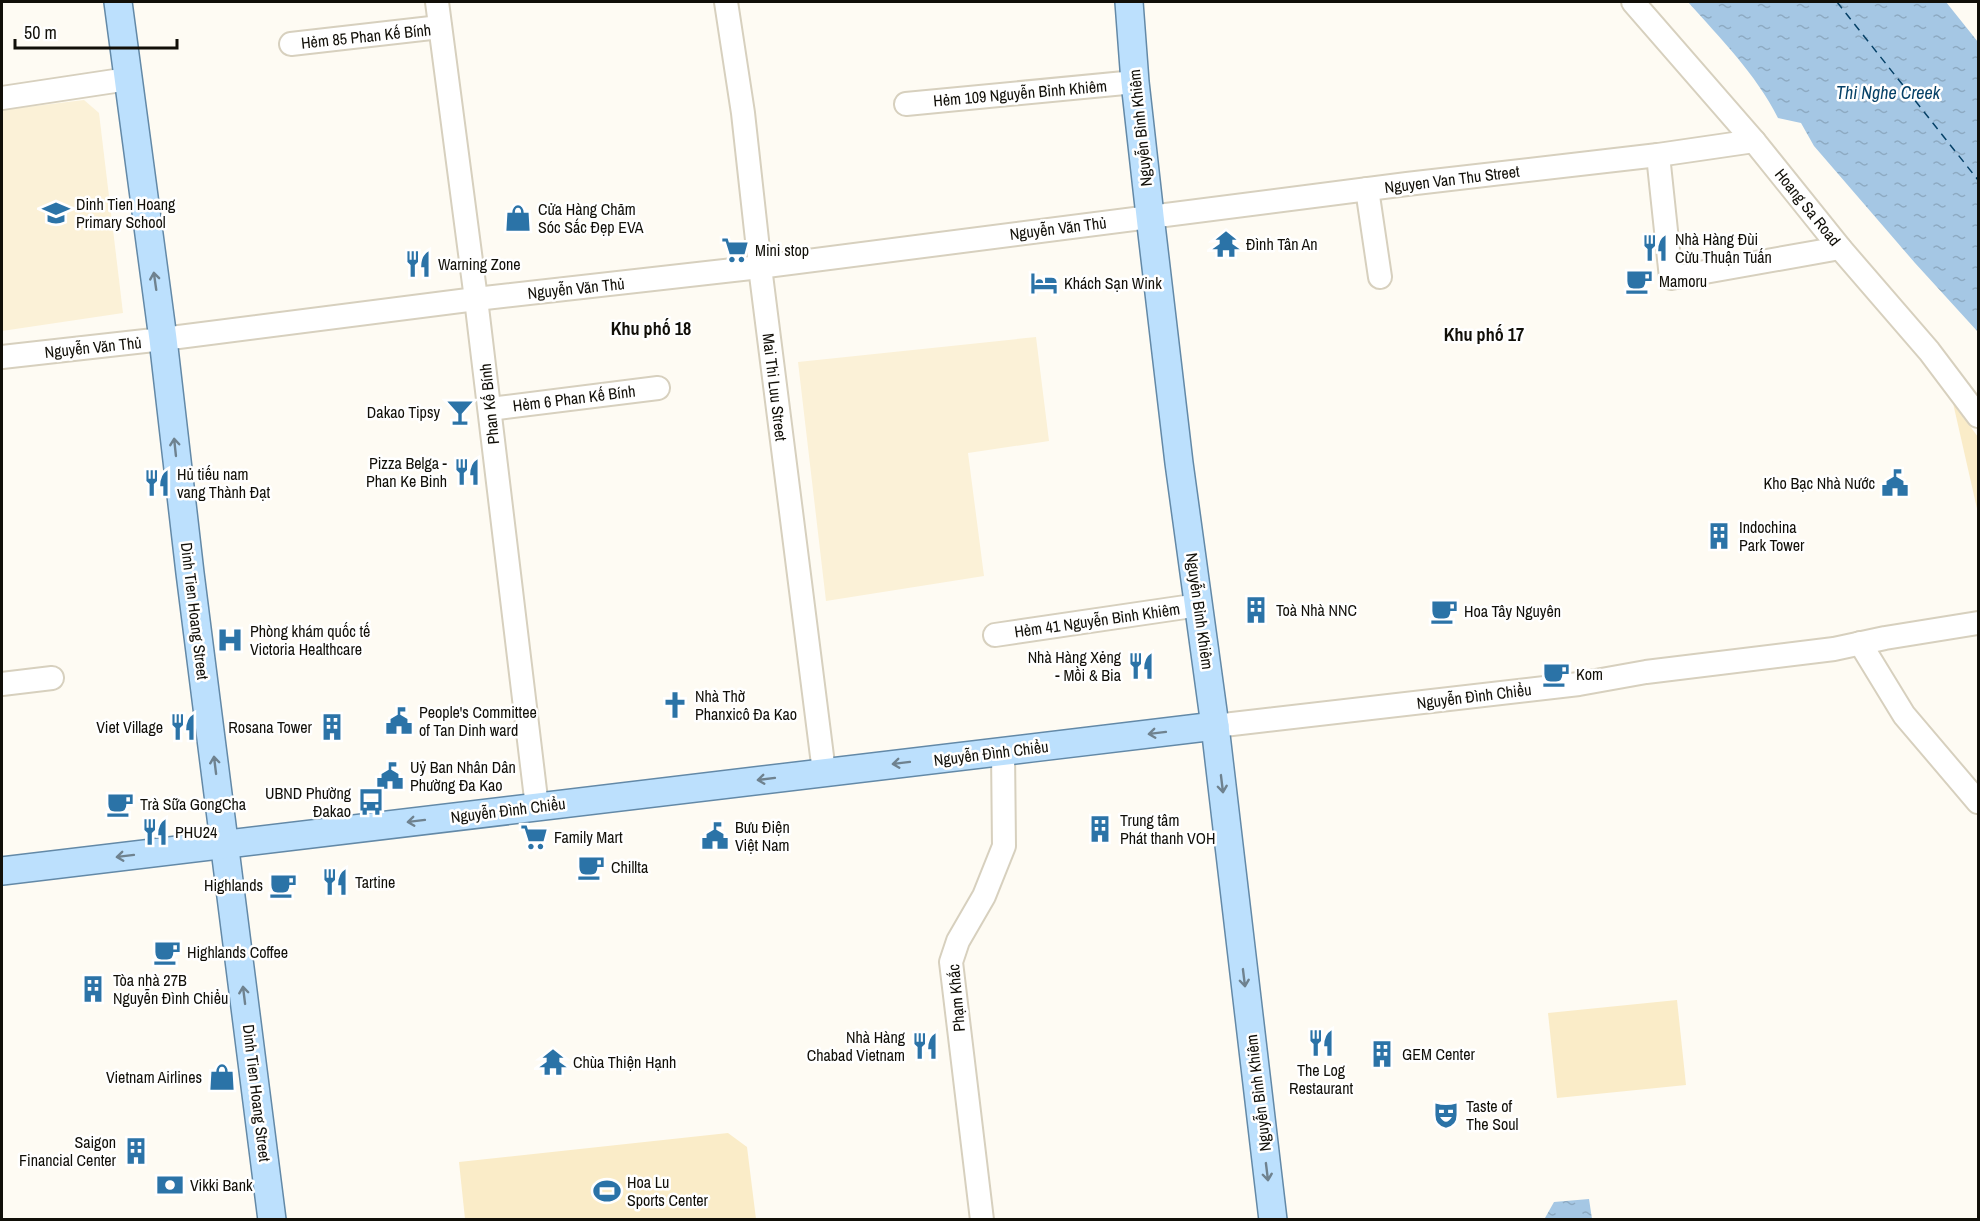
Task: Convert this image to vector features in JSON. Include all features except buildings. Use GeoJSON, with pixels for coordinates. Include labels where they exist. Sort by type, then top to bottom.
{"type":"FeatureCollection","features":[{"type":"Feature","properties":{"kind":"main road","name":"Dinh Tien Hoang Street"},"geometry":{"type":"LineString","coordinates":[[118,2],[163,339],[272,1220]]}},
{"type":"Feature","properties":{"kind":"main road","name":"Nguyễn Bỉnh Khiêm"},"geometry":{"type":"LineString","coordinates":[[1129,2],[1135,82],[1179,463],[1215,726],[1273,1220]]}},
{"type":"Feature","properties":{"kind":"main road","name":"Nguyễn Đình Chiểu"},"geometry":{"type":"LineString","coordinates":[[2,871],[1215,726]]}},
{"type":"Feature","properties":{"kind":"street","name":"Phan Kế Bính"},"geometry":{"type":"LineString","coordinates":[[437,2],[476,299],[537,807]]}},
{"type":"Feature","properties":{"kind":"street","name":"Mai Thi Luu Street"},"geometry":{"type":"LineString","coordinates":[[726,2],[743,113],[760,267],[824,772]]}},
{"type":"Feature","properties":{"kind":"street","name":"Hoang Sa Road"},"geometry":{"type":"LineString","coordinates":[[1634,2],[1754,141],[1840,248],[1929,351],[1978,416]]}},
{"type":"Feature","properties":{"kind":"street","name":"Hẻm 85 Phan Kế Bính"},"geometry":{"type":"LineString","coordinates":[[291,44],[440,27]]}},
{"type":"Feature","properties":{"kind":"street"},"geometry":{"type":"LineString","coordinates":[[2,98],[128,79]]}},
{"type":"Feature","properties":{"kind":"street","name":"Hẻm 109 Nguyễn Bỉnh Khiêm"},"geometry":{"type":"LineString","coordinates":[[906,104],[1135,82]]}},
{"type":"Feature","properties":{"kind":"street","name":"Nguyen Van Thu Street"},"geometry":{"type":"LineString","coordinates":[[1150,216],[1754,141]]}},
{"type":"Feature","properties":{"kind":"street"},"geometry":{"type":"LineString","coordinates":[[1658,154],[1671,278],[1840,248]]}},
{"type":"Feature","properties":{"kind":"street"},"geometry":{"type":"LineString","coordinates":[[1366,189],[1380,277]]}},
{"type":"Feature","properties":{"kind":"street","name":"Nguyễn Văn Thủ"},"geometry":{"type":"LineString","coordinates":[[2,357],[760,267],[1150,216]]}},
{"type":"Feature","properties":{"kind":"street","name":"Hẻm 6 Phan Kế Bính"},"geometry":{"type":"LineString","coordinates":[[489,409],[658,388]]}},
{"type":"Feature","properties":{"kind":"street","name":"Hẻm 41 Nguyễn Bỉnh Khiêm"},"geometry":{"type":"LineString","coordinates":[[995,635],[1199,604]]}},
{"type":"Feature","properties":{"kind":"street","name":"Nguyễn Đình Chiểu"},"geometry":{"type":"LineString","coordinates":[[1215,726],[1579,684],[1646,672],[1834,649],[1978,623]]}},
{"type":"Feature","properties":{"kind":"street"},"geometry":{"type":"LineString","coordinates":[[1860,644],[1904,715],[1976,793]]}},
{"type":"Feature","properties":{"kind":"street"},"geometry":{"type":"LineString","coordinates":[[2,684],[52,678]]}},
{"type":"Feature","properties":{"kind":"street","name":"Phạm Khắc"},"geometry":{"type":"LineString","coordinates":[[982,1220],[951,962],[958,941],[984,896],[1004,846],[1003,751]]}},
{"type":"Feature","properties":{"kind":"shaded area","name":"Dinh Tien Hoang Primary School"},"geometry":{"type":"Polygon","coordinates":[[[84,100],[99,113],[123,313],[2,331],[2,110],[84,100]]]}},
{"type":"Feature","properties":{"kind":"shaded area"},"geometry":{"type":"Polygon","coordinates":[[[1036,337],[1049,441],[968,453],[984,576],[826,601],[798,362],[1036,337]]]}},
{"type":"Feature","properties":{"kind":"shaded area"},"geometry":{"type":"Polygon","coordinates":[[[1953,403],[1978,437],[1978,513],[1953,403]]]}},
{"type":"Feature","properties":{"kind":"shaded area"},"geometry":{"type":"Polygon","coordinates":[[[1677,1000],[1686,1085],[1557,1098],[1548,1013],[1677,1000]]]}},
{"type":"Feature","properties":{"kind":"shaded area","name":"Hoa Lu Sports Center"},"geometry":{"type":"Polygon","coordinates":[[[728,1133],[747,1147],[756,1219],[465,1219],[459,1162],[728,1133]]]}},
{"type":"Feature","properties":{"kind":"water","name":"Thi Nghe Creek"},"geometry":{"type":"Polygon","coordinates":[[[1688,2],[1946,2],[1978,42],[1978,332],[1814,146],[1801,123],[1778,118],[1748,71],[1688,2]]]}},
{"type":"Feature","properties":{"kind":"water"},"geometry":{"type":"Polygon","coordinates":[[[1589,1199],[1592,1219],[1536,1219],[1545,1218],[1554,1202],[1589,1199]]]}},
{"type":"Feature","properties":{"kind":"ferry route"},"geometry":{"type":"LineString","coordinates":[[1837,2],[1978,180]]}},
{"type":"Feature","properties":{"kind":"place","name":"Dinh Tien Hoang Primary School"},"geometry":{"type":"Point","coordinates":[56,213]}},
{"type":"Feature","properties":{"kind":"place","name":"Cửa Hàng Chăm Sóc Sắc Đẹp EVA"},"geometry":{"type":"Point","coordinates":[518,218]}},
{"type":"Feature","properties":{"kind":"place","name":"Đình Tân An"},"geometry":{"type":"Point","coordinates":[1226,244]}},
{"type":"Feature","properties":{"kind":"place","name":"Nhà Hàng Đùi Cừu Thuận Tuấn"},"geometry":{"type":"Point","coordinates":[1655,248]}},
{"type":"Feature","properties":{"kind":"place","name":"Mini stop"},"geometry":{"type":"Point","coordinates":[735,250]}},
{"type":"Feature","properties":{"kind":"place","name":"Warning Zone"},"geometry":{"type":"Point","coordinates":[418,264]}},
{"type":"Feature","properties":{"kind":"place","name":"Mamoru"},"geometry":{"type":"Point","coordinates":[1639,281]}},
{"type":"Feature","properties":{"kind":"place","name":"Khách Sạn Wink"},"geometry":{"type":"Point","coordinates":[1044,283]}},
{"type":"Feature","properties":{"kind":"place","name":"Dakao Tipsy"},"geometry":{"type":"Point","coordinates":[460,412]}},
{"type":"Feature","properties":{"kind":"place","name":"Pizza Belga - Phan Ke Binh"},"geometry":{"type":"Point","coordinates":[467,472]}},
{"type":"Feature","properties":{"kind":"place","name":"Hủ tiếu nam vang Thành Đạt"},"geometry":{"type":"Point","coordinates":[157,483]}},
{"type":"Feature","properties":{"kind":"place","name":"Kho Bạc Nhà Nước"},"geometry":{"type":"Point","coordinates":[1895,483]}},
{"type":"Feature","properties":{"kind":"place","name":"Indochina Park Tower"},"geometry":{"type":"Point","coordinates":[1719,536]}},
{"type":"Feature","properties":{"kind":"place","name":"Toà Nhà NNC"},"geometry":{"type":"Point","coordinates":[1256,610]}},
{"type":"Feature","properties":{"kind":"place","name":"Hoa Tây Nguyên"},"geometry":{"type":"Point","coordinates":[1444,611]}},
{"type":"Feature","properties":{"kind":"place","name":"Phòng khám quốc tế Victoria Healthcare"},"geometry":{"type":"Point","coordinates":[230,640]}},
{"type":"Feature","properties":{"kind":"place","name":"Nhà Hàng Xẻng - Mồi & Bia"},"geometry":{"type":"Point","coordinates":[1141,666]}},
{"type":"Feature","properties":{"kind":"place","name":"Kom"},"geometry":{"type":"Point","coordinates":[1556,674]}},
{"type":"Feature","properties":{"kind":"place","name":"Nhà Thờ Phanxicô Đa Kao"},"geometry":{"type":"Point","coordinates":[675,705]}},
{"type":"Feature","properties":{"kind":"place","name":"People's Committee of Tan Dinh ward"},"geometry":{"type":"Point","coordinates":[399,721]}},
{"type":"Feature","properties":{"kind":"place","name":"Viet Village"},"geometry":{"type":"Point","coordinates":[183,727]}},
{"type":"Feature","properties":{"kind":"place","name":"Rosana Tower"},"geometry":{"type":"Point","coordinates":[332,727]}},
{"type":"Feature","properties":{"kind":"place","name":"Uỷ Ban Nhân Dân Phường Đa Kao"},"geometry":{"type":"Point","coordinates":[390,776]}},
{"type":"Feature","properties":{"kind":"place","name":"UBND Phường Đakao"},"geometry":{"type":"Point","coordinates":[371,802]}},
{"type":"Feature","properties":{"kind":"place","name":"Trà Sữa GongCha"},"geometry":{"type":"Point","coordinates":[120,804]}},
{"type":"Feature","properties":{"kind":"place","name":"Trung tâm Phát thanh VOH"},"geometry":{"type":"Point","coordinates":[1100,829]}},
{"type":"Feature","properties":{"kind":"place","name":"PHU24"},"geometry":{"type":"Point","coordinates":[155,832]}},
{"type":"Feature","properties":{"kind":"place","name":"Bưu Điện Việt Nam"},"geometry":{"type":"Point","coordinates":[715,836]}},
{"type":"Feature","properties":{"kind":"place","name":"Family Mart"},"geometry":{"type":"Point","coordinates":[534,837]}},
{"type":"Feature","properties":{"kind":"place","name":"Chillta"},"geometry":{"type":"Point","coordinates":[591,867]}},
{"type":"Feature","properties":{"kind":"place","name":"Tartine"},"geometry":{"type":"Point","coordinates":[335,882]}},
{"type":"Feature","properties":{"kind":"place","name":"Highlands"},"geometry":{"type":"Point","coordinates":[283,885]}},
{"type":"Feature","properties":{"kind":"place","name":"Highlands Coffee"},"geometry":{"type":"Point","coordinates":[167,952]}},
{"type":"Feature","properties":{"kind":"place","name":"Tòa nhà 27B Nguyễn Đình Chiểu"},"geometry":{"type":"Point","coordinates":[93,989]}},
{"type":"Feature","properties":{"kind":"place","name":"The Log Restaurant"},"geometry":{"type":"Point","coordinates":[1321,1043]}},
{"type":"Feature","properties":{"kind":"place","name":"Nhà Hàng Chabad Vietnam"},"geometry":{"type":"Point","coordinates":[925,1046]}},
{"type":"Feature","properties":{"kind":"place","name":"GEM Center"},"geometry":{"type":"Point","coordinates":[1382,1054]}},
{"type":"Feature","properties":{"kind":"place","name":"Chùa Thiện Hạnh"},"geometry":{"type":"Point","coordinates":[553,1062]}},
{"type":"Feature","properties":{"kind":"place","name":"Vietnam Airlines"},"geometry":{"type":"Point","coordinates":[222,1077]}},
{"type":"Feature","properties":{"kind":"place","name":"Taste of The Soul"},"geometry":{"type":"Point","coordinates":[1446,1115]}},
{"type":"Feature","properties":{"kind":"place","name":"Saigon Financial Center"},"geometry":{"type":"Point","coordinates":[136,1151]}},
{"type":"Feature","properties":{"kind":"place","name":"Vikki Bank"},"geometry":{"type":"Point","coordinates":[170,1185]}},
{"type":"Feature","properties":{"kind":"place","name":"Hoa Lu Sports Center"},"geometry":{"type":"Point","coordinates":[607,1191]}},
{"type":"Feature","properties":{"kind":"district","name":"Khu phố 18"},"geometry":{"type":"Point","coordinates":[651,328]}},
{"type":"Feature","properties":{"kind":"district","name":"Khu phố 17"},"geometry":{"type":"Point","coordinates":[1484,334]}}]}
